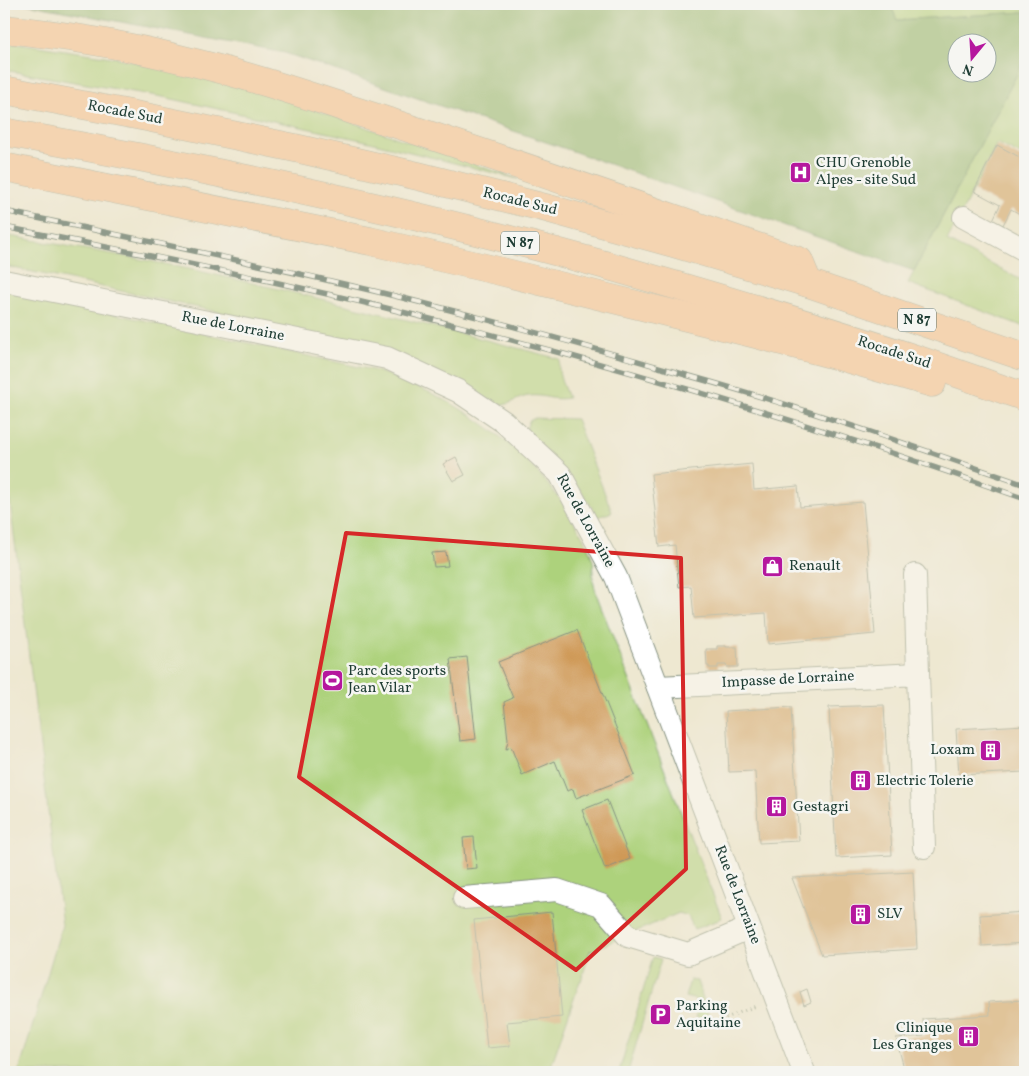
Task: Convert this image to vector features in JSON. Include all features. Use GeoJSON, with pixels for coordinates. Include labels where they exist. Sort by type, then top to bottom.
{"type":"FeatureCollection","features":[{"type":"Feature","properties":{"kind":"highway"},"geometry":{"type":"LineString","coordinates":[[4,29],[50,34],[149,51],[223,70],[288,90],[484,153],[798,260],[808,283]]}},
{"type":"Feature","properties":{"kind":"highway","name":"Rocade Sud"},"geometry":{"type":"LineString","coordinates":[[4,90],[276,144],[418,176],[555,210],[808,283],[1025,357]]}},
{"type":"Feature","properties":{"kind":"highway","name":"Rocade Sud"},"geometry":{"type":"LineString","coordinates":[[4,132],[113,151],[284,186],[605,265],[784,317],[910,357],[1025,397]]}},
{"type":"Feature","properties":{"kind":"highway"},"geometry":{"type":"LineString","coordinates":[[4,167],[360,239],[509,273],[838,356],[1025,411]]}},
{"type":"Feature","properties":{"kind":"street"},"geometry":{"type":"LineString","coordinates":[[964,218],[1025,250]]}},
{"type":"Feature","properties":{"kind":"street","name":"Rue de Lorraine"},"geometry":{"type":"LineString","coordinates":[[4,280],[387,358],[458,391],[504,422],[560,474],[616,577],[804,1072]]}},
{"type":"Feature","properties":{"kind":"street"},"geometry":{"type":"LineString","coordinates":[[915,576],[924,847]]}},
{"type":"Feature","properties":{"kind":"street","name":"Impasse de Lorraine"},"geometry":{"type":"LineString","coordinates":[[658,686],[918,674]]}},
{"type":"Feature","properties":{"kind":"street"},"geometry":{"type":"LineString","coordinates":[[464,898],[557,890],[601,905],[628,936],[688,954],[749,928]]}},
{"type":"Feature","properties":{"kind":"path"},"geometry":{"type":"LineString","coordinates":[[721,1020],[775,998]]}},
{"type":"Feature","properties":{"kind":"highlighted area"},"geometry":{"type":"Polygon","coordinates":[[[346,533],[681,558],[686,869],[576,970],[299,777],[346,533]]]}},
{"type":"Feature","properties":{"kind":"green space","name":"CHU Grenoble Alpes - site Sud"},"geometry":{"type":"Polygon","coordinates":[[[26,4],[890,4],[897,20],[1025,12],[1025,59],[914,271],[285,53],[26,4]]]}},
{"type":"Feature","properties":{"kind":"green space"},"geometry":{"type":"Polygon","coordinates":[[[890,4],[1025,4],[1025,12],[897,20],[890,4]]]}},
{"type":"Feature","properties":{"kind":"green space"},"geometry":{"type":"Polygon","coordinates":[[[4,41],[118,58],[257,90],[518,179],[366,141],[163,97],[4,70],[4,41]]]}},
{"type":"Feature","properties":{"kind":"green space"},"geometry":{"type":"Polygon","coordinates":[[[1025,59],[1025,157],[997,143],[947,241],[1025,282],[1025,327],[908,283],[1025,59]]]}},
{"type":"Feature","properties":{"kind":"green space"},"geometry":{"type":"Polygon","coordinates":[[[4,235],[236,279],[560,359],[559,374],[568,398],[557,399],[529,396],[500,405],[232,315],[4,266],[4,235]]]}},
{"type":"Feature","properties":{"kind":"green space","name":"Parc des sports Jean Vilar"},"geometry":{"type":"Polygon","coordinates":[[[4,290],[373,370],[401,380],[454,405],[501,437],[542,477],[561,501],[586,544],[593,561],[593,581],[597,596],[722,918],[694,929],[688,916],[679,913],[590,951],[549,1072],[19,1072],[62,925],[4,453],[4,290]]]}},
{"type":"Feature","properties":{"kind":"green space"},"geometry":{"type":"Polygon","coordinates":[[[535,418],[576,419],[612,512],[598,517],[580,489],[526,429],[529,421],[535,418]]]}},
{"type":"Feature","properties":{"kind":"green space"},"geometry":{"type":"Polygon","coordinates":[[[653,957],[661,959],[628,1072],[619,1072],[653,957]]]}},
{"type":"Feature","properties":{"kind":"green space"},"geometry":{"type":"Polygon","coordinates":[[[690,980],[697,981],[711,1022],[696,1017],[701,1001],[685,997],[690,980]]]}},
{"type":"Feature","properties":{"kind":"building"},"geometry":{"type":"Polygon","coordinates":[[[997,145],[1025,160],[1025,217],[1011,209],[1003,225],[993,220],[1000,205],[974,191],[997,145]]]}},
{"type":"Feature","properties":{"kind":"building"},"geometry":{"type":"Polygon","coordinates":[[[456,457],[465,475],[453,481],[443,464],[456,457]]]}},
{"type":"Feature","properties":{"kind":"building","name":"Renault"},"geometry":{"type":"Polygon","coordinates":[[[752,464],[754,490],[798,486],[800,507],[863,502],[875,634],[768,644],[766,613],[694,618],[691,586],[679,587],[675,545],[659,547],[651,474],[752,464]]]}},
{"type":"Feature","properties":{"kind":"building"},"geometry":{"type":"Polygon","coordinates":[[[446,552],[448,566],[434,567],[432,553],[446,552]]]}},
{"type":"Feature","properties":{"kind":"building"},"geometry":{"type":"Polygon","coordinates":[[[577,630],[635,775],[576,798],[573,789],[567,791],[555,761],[522,775],[511,747],[506,749],[508,740],[504,702],[513,698],[498,662],[577,630]]]}},
{"type":"Feature","properties":{"kind":"building"},"geometry":{"type":"Polygon","coordinates":[[[717,646],[737,647],[738,667],[718,665],[718,668],[709,668],[707,666],[706,649],[717,649],[717,646]]]}},
{"type":"Feature","properties":{"kind":"building"},"geometry":{"type":"Polygon","coordinates":[[[467,657],[476,739],[460,741],[450,659],[467,657]]]}},
{"type":"Feature","properties":{"kind":"building","name":"Electric Tolerie"},"geometry":{"type":"Polygon","coordinates":[[[884,705],[892,855],[836,858],[829,707],[884,705]]]}},
{"type":"Feature","properties":{"kind":"building","name":"Gestagri"},"geometry":{"type":"Polygon","coordinates":[[[791,707],[799,841],[759,843],[755,771],[729,772],[726,711],[791,707]]]}},
{"type":"Feature","properties":{"kind":"building","name":"Loxam"},"geometry":{"type":"Polygon","coordinates":[[[1025,725],[1025,772],[959,775],[956,729],[1025,725]]]}},
{"type":"Feature","properties":{"kind":"building"},"geometry":{"type":"Polygon","coordinates":[[[607,800],[630,859],[605,869],[582,810],[607,800]]]}},
{"type":"Feature","properties":{"kind":"building"},"geometry":{"type":"Polygon","coordinates":[[[474,837],[477,868],[466,869],[463,838],[474,837]]]}},
{"type":"Feature","properties":{"kind":"building","name":"SLV"},"geometry":{"type":"Polygon","coordinates":[[[913,872],[917,949],[822,955],[792,878],[913,872]]]}},
{"type":"Feature","properties":{"kind":"building"},"geometry":{"type":"Polygon","coordinates":[[[552,912],[562,1017],[507,1022],[510,1046],[487,1048],[474,920],[552,912]]]}},
{"type":"Feature","properties":{"kind":"building"},"geometry":{"type":"Polygon","coordinates":[[[1025,912],[1025,943],[982,946],[980,915],[1025,912]]]}},
{"type":"Feature","properties":{"kind":"building"},"geometry":{"type":"Polygon","coordinates":[[[807,989],[811,1002],[804,1005],[800,992],[807,989]]]}},
{"type":"Feature","properties":{"kind":"building","name":"Clinique Les Granges"},"geometry":{"type":"Polygon","coordinates":[[[1025,1000],[1025,1072],[905,1072],[896,1038],[924,1036],[923,1019],[990,1015],[989,1002],[1025,1000]]]}},
{"type":"Feature","properties":{"kind":"railway"},"geometry":{"type":"LineString","coordinates":[[4,211],[301,274],[507,325],[615,354],[772,400],[899,441],[1025,485]]}},
{"type":"Feature","properties":{"kind":"railway"},"geometry":{"type":"LineString","coordinates":[[4,227],[297,287],[553,351],[791,420],[1025,499]]}},
{"type":"Feature","properties":{"kind":"place","name":"CHU Grenoble Alpes - site Sud"},"geometry":{"type":"Point","coordinates":[800,172]}},
{"type":"Feature","properties":{"kind":"place","name":"Renault"},"geometry":{"type":"Point","coordinates":[773,566]}},
{"type":"Feature","properties":{"kind":"place","name":"Parc des sports Jean Vilar"},"geometry":{"type":"Point","coordinates":[332,680]}},
{"type":"Feature","properties":{"kind":"place","name":"Loxam"},"geometry":{"type":"Point","coordinates":[991,750]}},
{"type":"Feature","properties":{"kind":"place","name":"Electric Tolerie"},"geometry":{"type":"Point","coordinates":[860,781]}},
{"type":"Feature","properties":{"kind":"place","name":"Gestagri"},"geometry":{"type":"Point","coordinates":[777,807]}},
{"type":"Feature","properties":{"kind":"place","name":"SLV"},"geometry":{"type":"Point","coordinates":[861,914]}},
{"type":"Feature","properties":{"kind":"place","name":"Parking Aquitaine"},"geometry":{"type":"Point","coordinates":[660,1015]}},
{"type":"Feature","properties":{"kind":"place","name":"Clinique Les Granges"},"geometry":{"type":"Point","coordinates":[968,1037]}}]}
